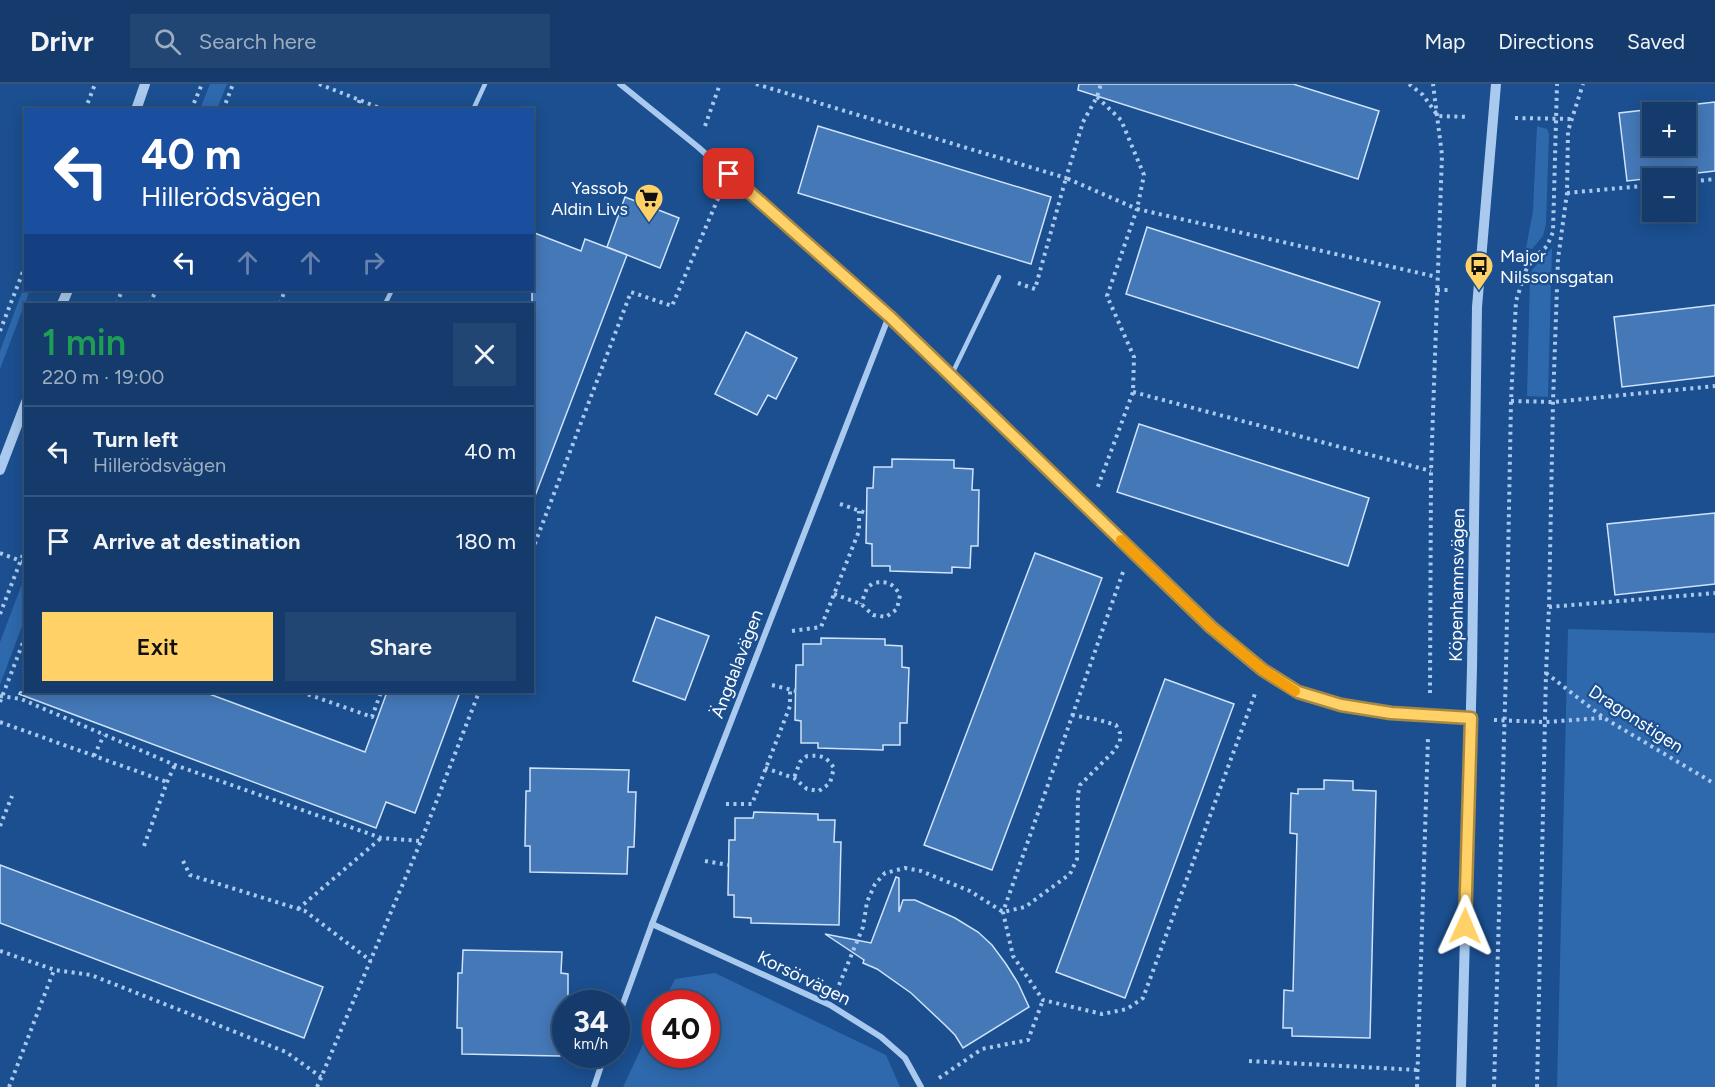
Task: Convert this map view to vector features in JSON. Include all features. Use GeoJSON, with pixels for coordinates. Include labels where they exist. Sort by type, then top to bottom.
{"type":"FeatureCollection","features":[{"type":"Feature","properties":{"kind":"street"},"geometry":{"type":"LineString","coordinates":[[137,108],[145,84]]}},
{"type":"Feature","properties":{"kind":"street"},"geometry":{"type":"LineString","coordinates":[[620,84],[698,147],[889,316],[1211,627],[1263,670],[1298,692],[1341,705],[1391,713],[1471,718]]}},
{"type":"Feature","properties":{"kind":"street","name":"Köpenhamnsvägen"},"geometry":{"type":"LineString","coordinates":[[1461,1087],[1471,718],[1477,307],[1496,84]]}},
{"type":"Feature","properties":{"kind":"street","name":"Ängdalavägen"},"geometry":{"type":"LineString","coordinates":[[628,990],[889,316]]}},
{"type":"Feature","properties":{"kind":"street"},"geometry":{"type":"LineString","coordinates":[[0,470],[24,407]]}},
{"type":"Feature","properties":{"kind":"street","name":"Korsörvägen"},"geometry":{"type":"LineString","coordinates":[[652,924],[830,1005],[881,1037],[905,1059],[921,1087]]}},
{"type":"Feature","properties":{"kind":"street"},"geometry":{"type":"LineString","coordinates":[[594,1087],[600,1068]]}},
{"type":"Feature","properties":{"kind":"lane"},"geometry":{"type":"LineString","coordinates":[[474,108],[485,84]]}},
{"type":"Feature","properties":{"kind":"lane"},"geometry":{"type":"LineString","coordinates":[[951,376],[999,277]]}},
{"type":"Feature","properties":{"kind":"path"},"geometry":{"type":"LineString","coordinates":[[86,108],[95,84]]}},
{"type":"Feature","properties":{"kind":"path"},"geometry":{"type":"LineString","coordinates":[[192,108],[202,84]]}},
{"type":"Feature","properties":{"kind":"path"},"geometry":{"type":"LineString","coordinates":[[224,108],[233,84]]}},
{"type":"Feature","properties":{"kind":"path"},"geometry":{"type":"LineString","coordinates":[[319,84],[380,108]]}},
{"type":"Feature","properties":{"kind":"path"},"geometry":{"type":"LineString","coordinates":[[698,147],[720,84]]}},
{"type":"Feature","properties":{"kind":"path"},"geometry":{"type":"LineString","coordinates":[[756,84],[1066,178],[1137,209],[1437,277]]}},
{"type":"Feature","properties":{"kind":"path"},"geometry":{"type":"LineString","coordinates":[[999,277],[1035,289],[1083,122],[1097,97],[1101,84]]}},
{"type":"Feature","properties":{"kind":"path"},"geometry":{"type":"LineString","coordinates":[[1409,84],[1423,95],[1438,116]]}},
{"type":"Feature","properties":{"kind":"path"},"geometry":{"type":"LineString","coordinates":[[1417,1087],[1431,668],[1431,471],[1442,155],[1433,84]]}},
{"type":"Feature","properties":{"kind":"path"},"geometry":{"type":"LineString","coordinates":[[1494,1087],[1511,401],[1516,301],[1526,270],[1533,259],[1547,246],[1553,232],[1557,84]]}},
{"type":"Feature","properties":{"kind":"path"},"geometry":{"type":"LineString","coordinates":[[1537,1087],[1558,259],[1567,193],[1568,131],[1583,84],[1588,84]]}},
{"type":"Feature","properties":{"kind":"path"},"geometry":{"type":"LineString","coordinates":[[1089,509],[1133,392],[1134,357],[1107,296],[1137,209],[1144,175],[1121,120],[1097,97]]}},
{"type":"Feature","properties":{"kind":"path"},"geometry":{"type":"LineString","coordinates":[[357,108],[360,99]]}},
{"type":"Feature","properties":{"kind":"path"},"geometry":{"type":"LineString","coordinates":[[534,546],[632,292],[672,306],[729,174]]}},
{"type":"Feature","properties":{"kind":"path"},"geometry":{"type":"LineString","coordinates":[[1696,181],[1715,179]]}},
{"type":"Feature","properties":{"kind":"path"},"geometry":{"type":"LineString","coordinates":[[1567,193],[1642,186]]}},
{"type":"Feature","properties":{"kind":"path"},"geometry":{"type":"LineString","coordinates":[[0,330],[24,269]]}},
{"type":"Feature","properties":{"kind":"path"},"geometry":{"type":"LineString","coordinates":[[1437,290],[1449,290]]}},
{"type":"Feature","properties":{"kind":"path"},"geometry":{"type":"LineString","coordinates":[[1511,401],[1553,402],[1715,386]]}},
{"type":"Feature","properties":{"kind":"path"},"geometry":{"type":"LineString","coordinates":[[1133,392],[1431,471]]}},
{"type":"Feature","properties":{"kind":"path"},"geometry":{"type":"LineString","coordinates":[[840,504],[866,513]]}},
{"type":"Feature","properties":{"kind":"path"},"geometry":{"type":"LineString","coordinates":[[792,631],[821,627],[859,531],[859,511]]}},
{"type":"Feature","properties":{"kind":"path"},"geometry":{"type":"LineString","coordinates":[[1131,550],[1003,912],[1013,956],[1043,1000],[1102,1014],[1127,1009],[1143,998],[1263,670]]}},
{"type":"Feature","properties":{"kind":"path"},"geometry":{"type":"LineString","coordinates":[[0,614],[24,551]]}},
{"type":"Feature","properties":{"kind":"path"},"geometry":{"type":"LineString","coordinates":[[0,553],[24,562]]}},
{"type":"Feature","properties":{"kind":"path"},"geometry":{"type":"LineString","coordinates":[[834,594],[861,604],[873,615],[886,617],[897,609],[900,595],[894,585],[884,582],[873,583],[867,588],[861,604]]}},
{"type":"Feature","properties":{"kind":"path"},"geometry":{"type":"LineString","coordinates":[[1549,607],[1715,593]]}},
{"type":"Feature","properties":{"kind":"path"},"geometry":{"type":"LineString","coordinates":[[24,640],[1,698],[21,699],[175,765],[381,838],[422,841]]}},
{"type":"Feature","properties":{"kind":"path","name":"Dragonstigen"},"geometry":{"type":"LineString","coordinates":[[1546,674],[1604,718],[1715,784]]}},
{"type":"Feature","properties":{"kind":"path"},"geometry":{"type":"LineString","coordinates":[[772,685],[796,692]]}},
{"type":"Feature","properties":{"kind":"path"},"geometry":{"type":"LineString","coordinates":[[726,804],[752,804],[790,706],[790,690]]}},
{"type":"Feature","properties":{"kind":"path"},"geometry":{"type":"LineString","coordinates":[[304,693],[372,717],[381,693]]}},
{"type":"Feature","properties":{"kind":"path"},"geometry":{"type":"LineString","coordinates":[[317,1087],[422,841],[479,693]]}},
{"type":"Feature","properties":{"kind":"path"},"geometry":{"type":"LineString","coordinates":[[830,1005],[863,927],[867,902],[875,884],[885,873],[905,868],[921,871],[970,891],[1003,912],[1025,907],[1070,874],[1077,859],[1080,785],[1120,742],[1120,733],[1116,725],[1072,715]]}},
{"type":"Feature","properties":{"kind":"path"},"geometry":{"type":"LineString","coordinates":[[1471,718],[1545,722],[1604,718]]}},
{"type":"Feature","properties":{"kind":"path"},"geometry":{"type":"LineString","coordinates":[[0,722],[167,782]]}},
{"type":"Feature","properties":{"kind":"path"},"geometry":{"type":"LineString","coordinates":[[94,756],[104,735]]}},
{"type":"Feature","properties":{"kind":"path"},"geometry":{"type":"LineString","coordinates":[[765,768],[795,778],[807,789],[819,791],[830,783],[834,768],[828,759],[818,755],[807,756],[800,762],[795,778]]}},
{"type":"Feature","properties":{"kind":"path"},"geometry":{"type":"LineString","coordinates":[[144,846],[175,765]]}},
{"type":"Feature","properties":{"kind":"path"},"geometry":{"type":"LineString","coordinates":[[0,826],[12,796]]}},
{"type":"Feature","properties":{"kind":"path"},"geometry":{"type":"LineString","coordinates":[[298,909],[381,838]]}},
{"type":"Feature","properties":{"kind":"path"},"geometry":{"type":"LineString","coordinates":[[183,861],[190,875],[305,912],[370,961]]}},
{"type":"Feature","properties":{"kind":"path"},"geometry":{"type":"LineString","coordinates":[[705,861],[728,866]]}},
{"type":"Feature","properties":{"kind":"path"},"geometry":{"type":"LineString","coordinates":[[0,951],[55,970],[91,975],[286,1052],[321,1077]]}},
{"type":"Feature","properties":{"kind":"path"},"geometry":{"type":"LineString","coordinates":[[9,1087],[55,970]]}},
{"type":"Feature","properties":{"kind":"path"},"geometry":{"type":"LineString","coordinates":[[935,1081],[982,1049],[1028,1040],[1043,1000]]}},
{"type":"Feature","properties":{"kind":"path"},"geometry":{"type":"LineString","coordinates":[[1249,1061],[1418,1070]]}},
{"type":"Feature","properties":{"kind":"shaded area"},"geometry":{"type":"Polygon","coordinates":[[[210,84],[227,84],[217,108],[200,108],[210,84]]]}},
{"type":"Feature","properties":{"kind":"shaded area"},"geometry":{"type":"Polygon","coordinates":[[[1537,126],[1547,129],[1549,134],[1546,224],[1543,236],[1532,249],[1526,248],[1533,211],[1537,126]]]}},
{"type":"Feature","properties":{"kind":"shaded area"},"geometry":{"type":"Polygon","coordinates":[[[1552,248],[1548,397],[1527,396],[1530,277],[1532,270],[1552,248]]]}},
{"type":"Feature","properties":{"kind":"shaded area"},"geometry":{"type":"Polygon","coordinates":[[[24,287],[24,291],[30,291],[0,369],[0,351],[24,287]]]}},
{"type":"Feature","properties":{"kind":"shaded area"},"geometry":{"type":"Polygon","coordinates":[[[24,579],[24,621],[0,685],[0,642],[24,579]]]}},
{"type":"Feature","properties":{"kind":"shaded area"},"geometry":{"type":"Polygon","coordinates":[[[1568,629],[1715,633],[1715,1087],[1557,1087],[1568,629]]]}},
{"type":"Feature","properties":{"kind":"shaded area"},"geometry":{"type":"Polygon","coordinates":[[[715,973],[886,1055],[900,1087],[623,1087],[642,1047],[642,1068],[720,1068],[720,990],[670,990],[675,979],[715,973]]]}},
{"type":"Feature","properties":{"kind":"building"},"geometry":{"type":"Polygon","coordinates":[[[1079,84],[1293,84],[1379,111],[1358,179],[1078,90],[1079,84]]]}},
{"type":"Feature","properties":{"kind":"building"},"geometry":{"type":"Polygon","coordinates":[[[1715,102],[1715,171],[1696,173],[1696,168],[1642,168],[1642,179],[1627,181],[1619,113],[1642,110],[1642,156],[1696,156],[1696,104],[1715,102]]]}},
{"type":"Feature","properties":{"kind":"building"},"geometry":{"type":"Polygon","coordinates":[[[818,126],[1051,197],[1031,264],[798,193],[818,126]]]}},
{"type":"Feature","properties":{"kind":"building"},"geometry":{"type":"Polygon","coordinates":[[[625,197],[679,218],[660,268],[607,247],[625,197]]]}},
{"type":"Feature","properties":{"kind":"building"},"geometry":{"type":"Polygon","coordinates":[[[1147,227],[1380,302],[1358,368],[1126,294],[1147,227]]]}},
{"type":"Feature","properties":{"kind":"building"},"geometry":{"type":"Polygon","coordinates":[[[534,233],[581,251],[585,239],[627,255],[535,496],[534,303],[532,303],[534,233]]]}},
{"type":"Feature","properties":{"kind":"building"},"geometry":{"type":"Polygon","coordinates":[[[1715,305],[1715,376],[1622,387],[1614,317],[1715,305]]]}},
{"type":"Feature","properties":{"kind":"building"},"geometry":{"type":"Polygon","coordinates":[[[746,332],[797,358],[776,399],[768,395],[757,415],[715,394],[746,332]]]}},
{"type":"Feature","properties":{"kind":"building"},"geometry":{"type":"Polygon","coordinates":[[[1139,424],[1369,498],[1348,566],[1117,492],[1139,424]]]}},
{"type":"Feature","properties":{"kind":"building"},"geometry":{"type":"Polygon","coordinates":[[[892,459],[954,460],[954,468],[973,469],[972,490],[979,490],[978,546],[971,546],[970,568],[952,567],[952,573],[890,571],[890,566],[872,566],[872,544],[866,543],[867,488],[873,488],[874,467],[892,467],[892,459]]]}},
{"type":"Feature","properties":{"kind":"building"},"geometry":{"type":"Polygon","coordinates":[[[1715,513],[1715,584],[1615,595],[1607,524],[1715,513]]]}},
{"type":"Feature","properties":{"kind":"building"},"geometry":{"type":"Polygon","coordinates":[[[1035,553],[1102,578],[992,870],[924,845],[1035,553]]]}},
{"type":"Feature","properties":{"kind":"building"},"geometry":{"type":"Polygon","coordinates":[[[656,617],[709,636],[685,700],[633,681],[656,617]]]}},
{"type":"Feature","properties":{"kind":"building"},"geometry":{"type":"Polygon","coordinates":[[[821,638],[885,639],[885,645],[902,646],[902,667],[909,668],[907,723],[900,723],[900,745],[883,745],[883,750],[818,748],[818,743],[801,743],[801,721],[795,720],[796,665],[803,665],[803,644],[821,644],[821,638]]]}},
{"type":"Feature","properties":{"kind":"building"},"geometry":{"type":"Polygon","coordinates":[[[1165,679],[1234,704],[1125,998],[1056,972],[1165,679]]]}},
{"type":"Feature","properties":{"kind":"building"},"geometry":{"type":"Polygon","coordinates":[[[20,692],[207,693],[365,752],[387,693],[460,693],[415,813],[386,802],[376,828],[19,694],[20,692]]]}},
{"type":"Feature","properties":{"kind":"building"},"geometry":{"type":"Polygon","coordinates":[[[530,768],[629,770],[628,792],[636,792],[634,847],[628,847],[627,874],[530,872],[530,846],[525,846],[526,791],[530,791],[530,768]]]}},
{"type":"Feature","properties":{"kind":"building"},"geometry":{"type":"Polygon","coordinates":[[[1324,780],[1353,781],[1353,790],[1376,791],[1370,1038],[1292,1036],[1292,1028],[1283,1028],[1284,990],[1293,991],[1297,834],[1290,833],[1291,793],[1298,794],[1298,789],[1324,789],[1324,780]]]}},
{"type":"Feature","properties":{"kind":"building"},"geometry":{"type":"Polygon","coordinates":[[[754,812],[818,814],[818,820],[835,820],[834,842],[841,842],[839,925],[751,923],[751,918],[734,917],[734,895],[728,895],[729,840],[735,840],[735,818],[753,818],[754,812]]]}},
{"type":"Feature","properties":{"kind":"building"},"geometry":{"type":"Polygon","coordinates":[[[0,865],[323,987],[304,1038],[0,923],[0,865]]]}},
{"type":"Feature","properties":{"kind":"building"},"geometry":{"type":"Polygon","coordinates":[[[896,877],[899,878],[899,912],[903,900],[915,900],[955,918],[978,932],[992,945],[1006,964],[1029,1007],[963,1048],[955,1035],[911,993],[877,969],[863,963],[864,960],[825,934],[871,943],[896,877]]]}},
{"type":"Feature","properties":{"kind":"building"},"geometry":{"type":"Polygon","coordinates":[[[463,950],[562,952],[561,973],[568,974],[568,990],[552,990],[552,1056],[462,1054],[462,1028],[457,1028],[458,973],[462,973],[463,950]]]}},
{"type":"Feature","properties":{"kind":"slow traffic"},"geometry":{"type":"LineString","coordinates":[[1121,540],[1211,627],[1263,670],[1295,691]]}},
{"type":"Feature","properties":{"kind":"place","name":"Yassob Aldin Livs"},"geometry":{"type":"Point","coordinates":[649,224]}},
{"type":"Feature","properties":{"kind":"place","name":"Major Nilssonsgatan"},"geometry":{"type":"Point","coordinates":[1479,292]}},
{"type":"Feature","properties":{"kind":"route"},"geometry":{"type":"LineString","coordinates":[[729,174],[889,316],[1211,627],[1263,670],[1298,692],[1341,705],[1391,713],[1471,718],[1465,926]]}}]}
